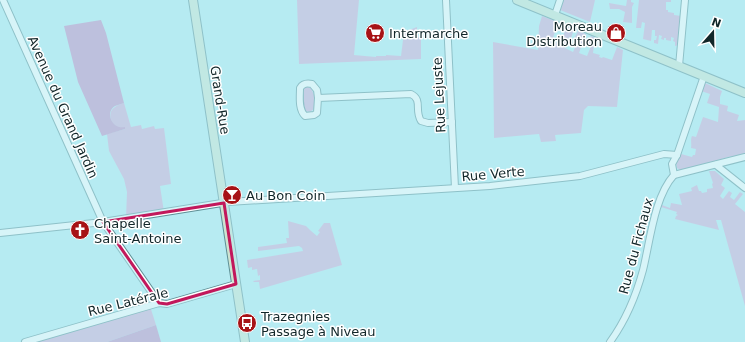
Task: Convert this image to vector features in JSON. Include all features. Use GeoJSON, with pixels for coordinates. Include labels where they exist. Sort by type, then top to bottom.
{"type":"FeatureCollection","features":[{"type":"Feature","properties":{"kind":"main road","name":"Grand-Rue"},"geometry":{"type":"LineString","coordinates":[[193,0],[245,342]]}},
{"type":"Feature","properties":{"kind":"main road"},"geometry":{"type":"LineString","coordinates":[[517,0],[745,93]]}},
{"type":"Feature","properties":{"kind":"street","name":"Avenue du Grand Jardin"},"geometry":{"type":"LineString","coordinates":[[3,0],[103,222],[159,303]]}},
{"type":"Feature","properties":{"kind":"street","name":"Rue Lejuste"},"geometry":{"type":"LineString","coordinates":[[446,0],[455,188]]}},
{"type":"Feature","properties":{"kind":"street"},"geometry":{"type":"LineString","coordinates":[[555,15],[560,0]]}},
{"type":"Feature","properties":{"kind":"street"},"geometry":{"type":"LineString","coordinates":[[679,66],[685,0]]}},
{"type":"Feature","properties":{"kind":"street"},"geometry":{"type":"LineString","coordinates":[[677,155],[704,76]]}},
{"type":"Feature","properties":{"kind":"street"},"geometry":{"type":"LineString","coordinates":[[312,84],[317,90],[318,98],[317,113],[314,115],[305,116],[301,110],[301,85],[312,84]]}},
{"type":"Feature","properties":{"kind":"street"},"geometry":{"type":"LineString","coordinates":[[318,98],[411,94],[415,96],[418,101],[418,116],[422,122],[452,122]]}},
{"type":"Feature","properties":{"kind":"street","name":"Rue Verte"},"geometry":{"type":"LineString","coordinates":[[0,233],[103,222],[224,203],[490,186],[580,176],[664,154],[677,155]]}},
{"type":"Feature","properties":{"kind":"street","name":"Rue du Fichaux"},"geometry":{"type":"LineString","coordinates":[[610,342],[619,330],[632,305],[661,197],[667,182],[674,175],[672,164],[677,155]]}},
{"type":"Feature","properties":{"kind":"street"},"geometry":{"type":"LineString","coordinates":[[674,175],[745,157]]}},
{"type":"Feature","properties":{"kind":"street"},"geometry":{"type":"LineString","coordinates":[[716,164],[745,188]]}},
{"type":"Feature","properties":{"kind":"street","name":"Rue Latérale"},"geometry":{"type":"LineString","coordinates":[[25,342],[159,303],[167,304],[236,284]]}},
{"type":"Feature","properties":{"kind":"highlighted area"},"geometry":{"type":"Polygon","coordinates":[[[224,203],[236,284],[167,304],[159,303],[103,222],[224,203]]]}},
{"type":"Feature","properties":{"kind":"shaded area"},"geometry":{"type":"Polygon","coordinates":[[[297,0],[359,0],[354,55],[376,57],[386,55],[401,56],[404,32],[417,27],[417,37],[421,37],[421,59],[299,64],[297,0]]]}},
{"type":"Feature","properties":{"kind":"shaded area"},"geometry":{"type":"Polygon","coordinates":[[[563,0],[595,0],[590,22],[560,10],[563,0]]]}},
{"type":"Feature","properties":{"kind":"shaded area"},"geometry":{"type":"Polygon","coordinates":[[[627,0],[631,0],[631,2],[634,3],[632,7],[632,23],[623,22],[625,12],[619,9],[610,9],[609,3],[626,6],[627,0]]]}},
{"type":"Feature","properties":{"kind":"shaded area"},"geometry":{"type":"Polygon","coordinates":[[[639,0],[671,0],[671,2],[666,2],[666,10],[674,13],[674,15],[681,16],[679,45],[675,46],[675,42],[673,41],[674,38],[671,37],[671,41],[666,40],[666,38],[664,38],[664,40],[661,39],[662,36],[659,35],[658,44],[654,43],[657,36],[655,36],[655,30],[652,30],[651,41],[643,39],[645,23],[642,22],[641,28],[636,28],[639,0]]]}},
{"type":"Feature","properties":{"kind":"shaded area"},"geometry":{"type":"Polygon","coordinates":[[[542,16],[558,22],[552,41],[561,44],[565,30],[569,27],[574,29],[565,48],[573,52],[578,41],[574,39],[578,31],[586,34],[579,53],[587,56],[591,46],[588,45],[591,36],[595,38],[593,53],[600,55],[599,57],[612,60],[617,47],[623,50],[617,107],[588,106],[584,110],[581,133],[555,135],[556,141],[541,142],[539,134],[494,138],[493,42],[538,50],[539,26],[542,16]]]}},
{"type":"Feature","properties":{"kind":"shaded area"},"geometry":{"type":"Polygon","coordinates":[[[101,20],[106,33],[124,103],[115,106],[112,109],[110,117],[117,126],[125,127],[125,129],[102,136],[78,82],[64,26],[101,20]]]}},
{"type":"Feature","properties":{"kind":"shaded area"},"geometry":{"type":"Polygon","coordinates":[[[705,83],[722,91],[720,104],[728,106],[727,111],[739,115],[737,121],[745,120],[745,154],[728,157],[682,171],[677,168],[676,163],[681,154],[692,157],[695,155],[696,149],[691,148],[691,138],[692,136],[696,137],[703,117],[718,122],[719,107],[707,103],[710,94],[701,91],[705,83]]]}},
{"type":"Feature","properties":{"kind":"shaded area"},"geometry":{"type":"Polygon","coordinates":[[[305,86],[311,88],[315,97],[314,109],[310,112],[305,111],[302,103],[302,88],[305,86]]]}},
{"type":"Feature","properties":{"kind":"shaded area"},"geometry":{"type":"Polygon","coordinates":[[[124,103],[131,127],[141,125],[142,129],[154,126],[155,129],[164,128],[171,184],[160,186],[164,212],[126,218],[127,192],[124,179],[109,151],[107,134],[125,129],[114,124],[110,116],[113,109],[124,103]]]}},
{"type":"Feature","properties":{"kind":"shaded area"},"geometry":{"type":"Polygon","coordinates":[[[709,171],[715,171],[724,179],[721,185],[725,188],[720,196],[723,199],[729,191],[732,193],[730,197],[734,200],[740,192],[743,194],[735,204],[745,212],[745,306],[721,220],[716,220],[719,230],[675,219],[678,215],[676,214],[677,212],[661,207],[662,205],[670,208],[671,203],[682,205],[679,194],[692,191],[691,188],[697,185],[699,191],[702,193],[707,192],[707,189],[713,188],[709,171]]]}},
{"type":"Feature","properties":{"kind":"shaded area"},"geometry":{"type":"Polygon","coordinates":[[[288,221],[306,226],[317,236],[320,232],[318,231],[324,223],[330,223],[342,265],[260,289],[259,282],[253,281],[260,280],[260,275],[258,276],[257,269],[252,270],[252,267],[248,268],[247,260],[303,251],[299,246],[258,251],[258,247],[287,243],[286,238],[289,238],[288,221]]]}},
{"type":"Feature","properties":{"kind":"shaded area"},"geometry":{"type":"Polygon","coordinates":[[[150,306],[156,325],[107,342],[29,342],[150,306]]]}},
{"type":"Feature","properties":{"kind":"shaded area"},"geometry":{"type":"Polygon","coordinates":[[[156,325],[161,342],[107,342],[156,325]]]}},
{"type":"Feature","properties":{"kind":"place","name":"Intermarche"},"geometry":{"type":"Point","coordinates":[375,33]}},
{"type":"Feature","properties":{"kind":"place","name":"Moreau Distribution"},"geometry":{"type":"Point","coordinates":[616,33]}},
{"type":"Feature","properties":{"kind":"place","name":"Au Bon Coin"},"geometry":{"type":"Point","coordinates":[232,195]}},
{"type":"Feature","properties":{"kind":"place","name":"Chapelle Saint-Antoine"},"geometry":{"type":"Point","coordinates":[80,230]}},
{"type":"Feature","properties":{"kind":"place","name":"Trazegnies Passage à Niveau"},"geometry":{"type":"Point","coordinates":[247,323]}}]}
